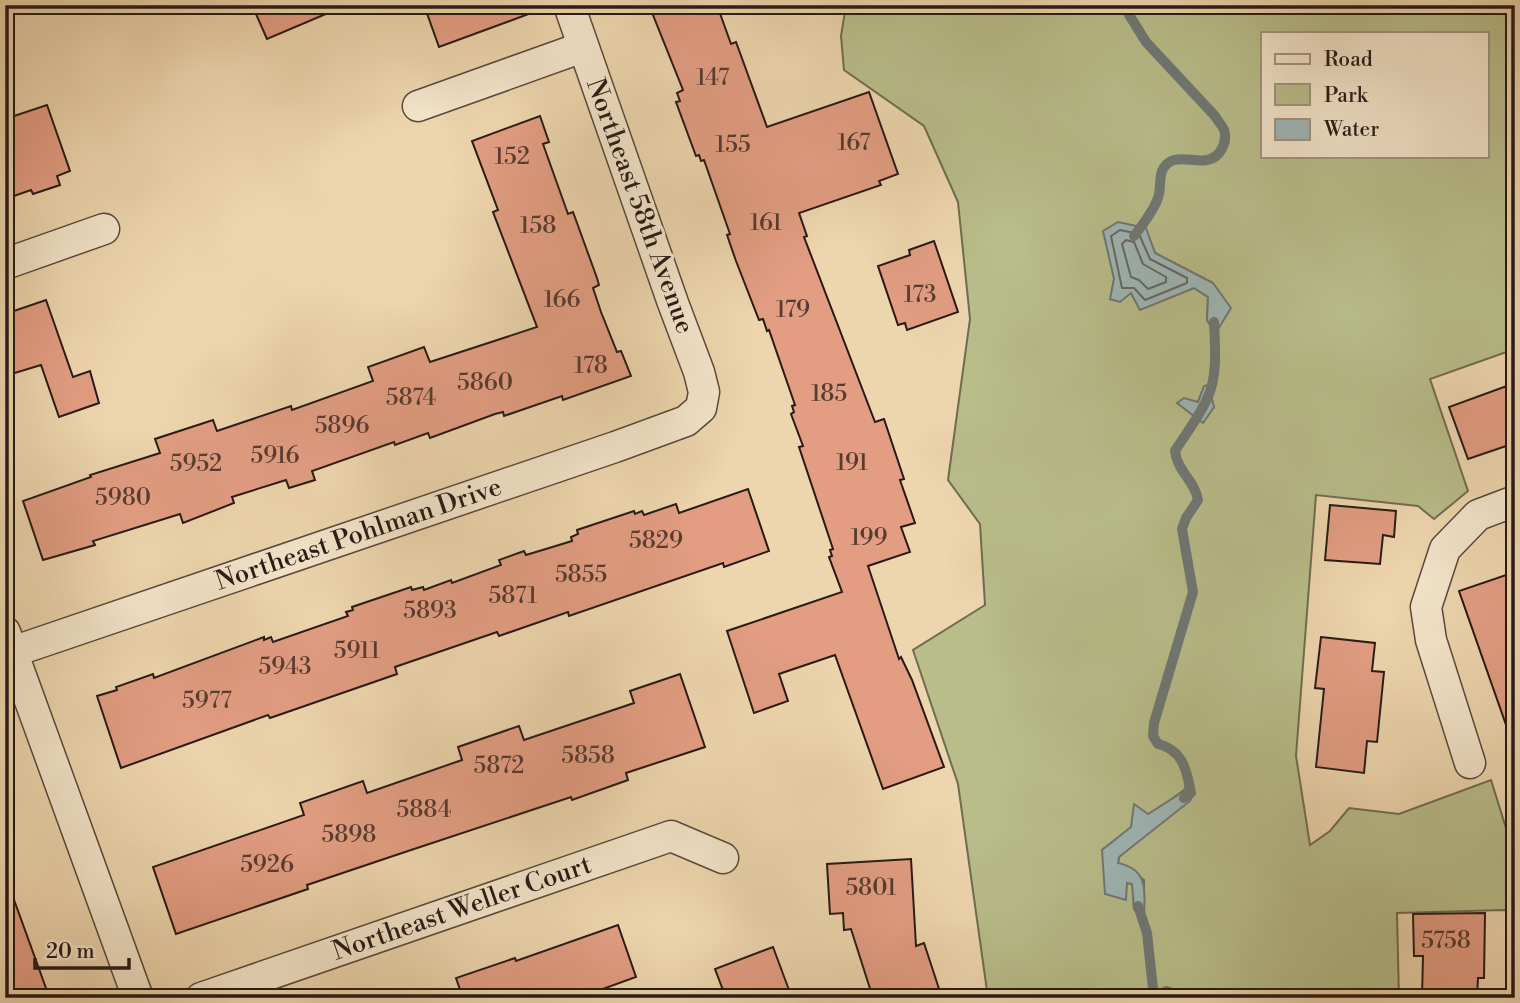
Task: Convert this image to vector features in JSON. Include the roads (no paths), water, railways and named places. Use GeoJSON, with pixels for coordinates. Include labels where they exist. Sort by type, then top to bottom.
{"type":"FeatureCollection","features":[{"type":"Feature","properties":{"kind":"street","name":"Northeast 58th Avenue"},"geometry":{"type":"LineString","coordinates":[[569,5],[699,372],[704,392],[701,408]]}},
{"type":"Feature","properties":{"kind":"street"},"geometry":{"type":"LineString","coordinates":[[418,106],[583,47]]}},
{"type":"Feature","properties":{"kind":"street"},"geometry":{"type":"LineString","coordinates":[[5,264],[104,229]]}},
{"type":"Feature","properties":{"kind":"street","name":"Northeast Pohlman Drive"},"geometry":{"type":"LineString","coordinates":[[9,642],[668,428],[686,421],[701,408]]}},
{"type":"Feature","properties":{"kind":"street"},"geometry":{"type":"LineString","coordinates":[[1470,763],[1431,640],[1426,607],[1445,550],[1478,515],[1515,501]]}},
{"type":"Feature","properties":{"kind":"street"},"geometry":{"type":"LineString","coordinates":[[9,642],[138,998]]}},
{"type":"Feature","properties":{"kind":"street","name":"Northeast Weller Court"},"geometry":{"type":"LineString","coordinates":[[201,998],[671,836],[723,858]]}},
{"type":"Feature","properties":{"kind":"water"},"geometry":{"type":"Polygon","coordinates":[[[1118,222],[1146,228],[1155,253],[1213,283],[1231,308],[1215,334],[1207,320],[1208,297],[1194,288],[1140,310],[1131,293],[1120,302],[1110,299],[1114,279],[1103,231],[1118,222]]]}},
{"type":"Feature","properties":{"kind":"water"},"geometry":{"type":"Polygon","coordinates":[[[1208,385],[1214,407],[1203,423],[1177,403],[1184,398],[1198,402],[1204,386],[1208,385]]]}},
{"type":"Feature","properties":{"kind":"water"},"geometry":{"type":"Polygon","coordinates":[[[1186,785],[1194,791],[1190,801],[1119,857],[1118,863],[1129,866],[1141,877],[1144,921],[1134,909],[1132,884],[1127,883],[1126,900],[1105,894],[1102,850],[1131,827],[1134,804],[1148,814],[1184,791],[1186,785]]]}},
{"type":"Feature","properties":{"kind":"water"},"geometry":{"type":"Polygon","coordinates":[[[1166,987],[1181,994],[1186,993],[1188,998],[1154,998],[1157,991],[1166,987]]]}},
{"type":"Feature","properties":{"kind":"waterway"},"geometry":{"type":"LineString","coordinates":[[1123,5],[1146,42],[1215,116],[1225,135],[1222,149],[1212,159],[1182,159],[1166,165],[1161,174],[1156,203],[1134,236]]}},
{"type":"Feature","properties":{"kind":"waterway"},"geometry":{"type":"LineString","coordinates":[[1184,798],[1191,793],[1182,762],[1173,751],[1158,744],[1153,736],[1154,723],[1193,592],[1182,529],[1198,500],[1175,451],[1200,412],[1213,381],[1214,322]]}},
{"type":"Feature","properties":{"kind":"waterway"},"geometry":{"type":"LineString","coordinates":[[1138,906],[1147,933],[1154,998]]}}]}
